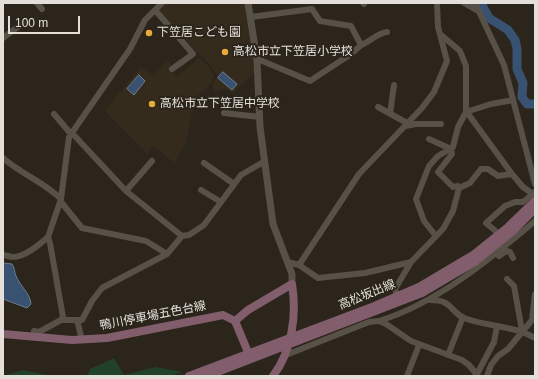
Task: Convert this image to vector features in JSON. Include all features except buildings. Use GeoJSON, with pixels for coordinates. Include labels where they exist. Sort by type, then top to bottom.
{"type":"FeatureCollection","features":[{"type":"Feature","properties":{"kind":"main road","name":"高松坂出線"},"geometry":{"type":"LineString","coordinates":[[207,376],[250,356],[397,296],[458,265],[499,234],[534,195]]}},
{"type":"Feature","properties":{"kind":"main road","name":"高松坂出線"},"geometry":{"type":"LineString","coordinates":[[189,376],[250,356],[422,293],[479,262],[535,209]]}},
{"type":"Feature","properties":{"kind":"main road"},"geometry":{"type":"LineString","coordinates":[[250,356],[235,321],[245,313],[292,284]]}},
{"type":"Feature","properties":{"kind":"main road"},"geometry":{"type":"LineString","coordinates":[[273,376],[286,354],[292,330],[292,284]]}},
{"type":"Feature","properties":{"kind":"main road","name":"鴨川停車場五色台線"},"geometry":{"type":"LineString","coordinates":[[3,334],[82,340],[125,336],[220,316],[227,316],[235,321]]}},
{"type":"Feature","properties":{"kind":"street"},"geometry":{"type":"LineString","coordinates":[[37,3],[42,8]]}},
{"type":"Feature","properties":{"kind":"street"},"geometry":{"type":"LineString","coordinates":[[3,255],[13,257],[24,253],[40,244],[48,237],[61,200],[65,180],[67,146],[71,134],[130,49],[145,20],[162,3]]}},
{"type":"Feature","properties":{"kind":"street"},"geometry":{"type":"LineString","coordinates":[[248,3],[252,17],[257,60],[260,117],[273,224],[277,239],[288,262],[292,284]]}},
{"type":"Feature","properties":{"kind":"street"},"geometry":{"type":"LineString","coordinates":[[299,265],[359,174],[406,125],[434,92],[447,61],[438,27],[437,3]]}},
{"type":"Feature","properties":{"kind":"street"},"geometry":{"type":"LineString","coordinates":[[464,3],[478,11]]}},
{"type":"Feature","properties":{"kind":"street"},"geometry":{"type":"LineString","coordinates":[[475,3],[500,54],[514,100],[535,184]]}},
{"type":"Feature","properties":{"kind":"street"},"geometry":{"type":"LineString","coordinates":[[252,17],[312,9],[320,21],[351,26],[361,45]]}},
{"type":"Feature","properties":{"kind":"street"},"geometry":{"type":"LineString","coordinates":[[155,10],[193,54],[172,69]]}},
{"type":"Feature","properties":{"kind":"street"},"geometry":{"type":"LineString","coordinates":[[3,38],[23,23]]}},
{"type":"Feature","properties":{"kind":"street"},"geometry":{"type":"LineString","coordinates":[[257,60],[310,81],[351,54],[361,45],[368,43],[381,32],[387,32]]}},
{"type":"Feature","properties":{"kind":"street"},"geometry":{"type":"LineString","coordinates":[[440,34],[460,51],[466,66],[466,112],[458,128],[451,149],[452,154],[438,172],[453,187],[458,186],[459,188],[470,183],[481,169],[488,169],[498,176],[512,174]]}},
{"type":"Feature","properties":{"kind":"street"},"geometry":{"type":"LineString","coordinates":[[390,114],[394,85]]}},
{"type":"Feature","properties":{"kind":"street"},"geometry":{"type":"LineString","coordinates":[[466,112],[491,104],[514,100]]}},
{"type":"Feature","properties":{"kind":"street"},"geometry":{"type":"LineString","coordinates":[[378,107],[406,125],[441,124]]}},
{"type":"Feature","properties":{"kind":"street"},"geometry":{"type":"LineString","coordinates":[[466,112],[512,174],[523,187],[534,195],[522,202],[505,206],[486,222],[499,234]]}},
{"type":"Feature","properties":{"kind":"street"},"geometry":{"type":"LineString","coordinates":[[224,113],[260,117]]}},
{"type":"Feature","properties":{"kind":"street"},"geometry":{"type":"LineString","coordinates":[[54,114],[71,134],[126,191],[182,236]]}},
{"type":"Feature","properties":{"kind":"street"},"geometry":{"type":"LineString","coordinates":[[429,139],[451,149]]}},
{"type":"Feature","properties":{"kind":"street"},"geometry":{"type":"LineString","coordinates":[[436,236],[424,221],[416,199],[429,166],[438,156],[451,149]]}},
{"type":"Feature","properties":{"kind":"street"},"geometry":{"type":"LineString","coordinates":[[3,158],[14,167],[55,192],[82,228],[146,241],[166,254]]}},
{"type":"Feature","properties":{"kind":"street"},"geometry":{"type":"LineString","coordinates":[[126,191],[152,161]]}},
{"type":"Feature","properties":{"kind":"street"},"geometry":{"type":"LineString","coordinates":[[34,337],[34,332],[39,332],[61,320],[82,320],[92,301],[102,288],[166,254],[182,236],[189,235],[204,224],[241,176],[265,161]]}},
{"type":"Feature","properties":{"kind":"street"},"geometry":{"type":"LineString","coordinates":[[204,163],[234,184]]}},
{"type":"Feature","properties":{"kind":"street"},"geometry":{"type":"LineString","coordinates":[[397,296],[395,290],[411,262],[436,236],[453,211],[459,188]]}},
{"type":"Feature","properties":{"kind":"street"},"geometry":{"type":"LineString","coordinates":[[201,190],[220,202]]}},
{"type":"Feature","properties":{"kind":"street"},"geometry":{"type":"LineString","coordinates":[[286,354],[369,322],[379,321],[430,300],[479,262],[506,247],[535,221]]}},
{"type":"Feature","properties":{"kind":"street"},"geometry":{"type":"LineString","coordinates":[[48,237],[63,312],[61,320]]}},
{"type":"Feature","properties":{"kind":"street"},"geometry":{"type":"LineString","coordinates":[[479,262],[487,264],[506,252],[510,252],[513,258]]}},
{"type":"Feature","properties":{"kind":"street"},"geometry":{"type":"LineString","coordinates":[[288,262],[299,265],[318,278],[365,273],[411,262]]}},
{"type":"Feature","properties":{"kind":"street"},"geometry":{"type":"LineString","coordinates":[[506,279],[514,286],[522,331]]}},
{"type":"Feature","properties":{"kind":"street"},"geometry":{"type":"LineString","coordinates":[[487,376],[491,364],[498,356],[508,349],[532,320],[535,294]]}},
{"type":"Feature","properties":{"kind":"street"},"geometry":{"type":"LineString","coordinates":[[430,300],[441,300],[463,317],[522,331],[535,338]]}},
{"type":"Feature","properties":{"kind":"street"},"geometry":{"type":"LineString","coordinates":[[448,355],[463,317]]}},
{"type":"Feature","properties":{"kind":"street"},"geometry":{"type":"LineString","coordinates":[[77,320],[82,340]]}},
{"type":"Feature","properties":{"kind":"street"},"geometry":{"type":"LineString","coordinates":[[379,321],[419,345],[462,360],[478,375],[494,342],[497,326]]}},
{"type":"Feature","properties":{"kind":"street"},"geometry":{"type":"LineString","coordinates":[[406,376],[419,345]]}},
{"type":"Feature","properties":{"kind":"shaded area","name":"高松市立下笠居小学校"},"geometry":{"type":"Polygon","coordinates":[[[165,3],[246,3],[256,72],[233,93],[225,89],[215,92],[212,86],[217,76],[211,66],[160,14],[160,8],[165,3]]]}},
{"type":"Feature","properties":{"kind":"shaded area","name":"高松市立下笠居中学校"},"geometry":{"type":"Polygon","coordinates":[[[199,58],[209,67],[214,76],[211,84],[195,98],[185,146],[174,163],[154,146],[147,154],[105,111],[141,66],[153,76],[167,60],[171,65],[169,68],[177,77],[199,58]]]}},
{"type":"Feature","properties":{"kind":"green space"},"geometry":{"type":"Polygon","coordinates":[[[114,358],[124,375],[156,367],[182,372],[170,376],[87,376],[90,369],[114,358]]]}},
{"type":"Feature","properties":{"kind":"green space"},"geometry":{"type":"Polygon","coordinates":[[[23,370],[47,375],[49,376],[3,376],[23,370]]]}},
{"type":"Feature","properties":{"kind":"water"},"geometry":{"type":"Polygon","coordinates":[[[223,72],[237,84],[232,90],[218,78],[223,72]]]}},
{"type":"Feature","properties":{"kind":"water"},"geometry":{"type":"Polygon","coordinates":[[[139,75],[145,81],[134,95],[127,89],[139,75]]]}},
{"type":"Feature","properties":{"kind":"water"},"geometry":{"type":"Polygon","coordinates":[[[3,263],[13,265],[15,274],[30,300],[31,304],[27,308],[3,299],[3,263]]]}},
{"type":"Feature","properties":{"kind":"waterway"},"geometry":{"type":"LineString","coordinates":[[481,3],[489,18],[508,30],[515,40],[517,49],[517,69],[523,83],[522,97],[527,104],[535,104]]}},
{"type":"Feature","properties":{"kind":"place","name":"下笠居こども園"},"geometry":{"type":"Point","coordinates":[149,33]}},
{"type":"Feature","properties":{"kind":"place","name":"高松市立下笠居小学校"},"geometry":{"type":"Point","coordinates":[225,52]}},
{"type":"Feature","properties":{"kind":"place","name":"高松市立下笠居中学校"},"geometry":{"type":"Point","coordinates":[152,104]}}]}
